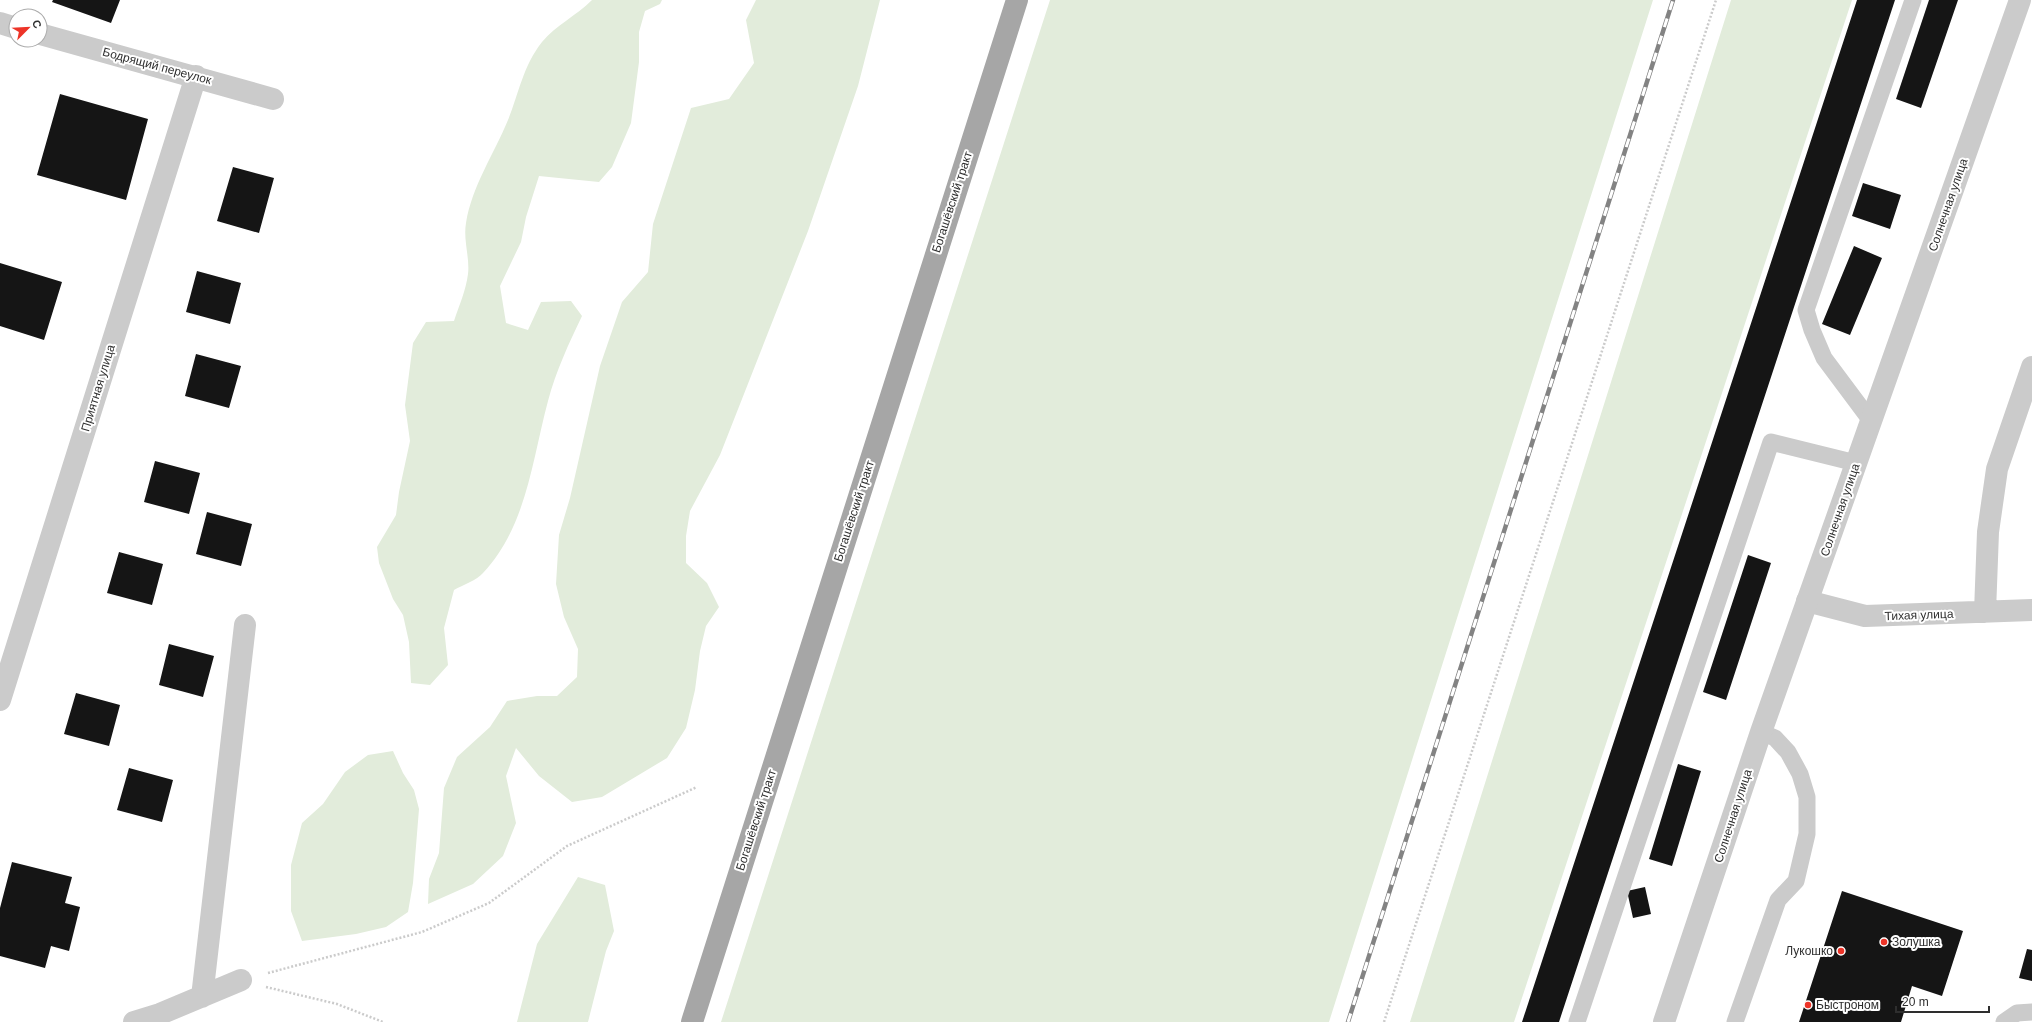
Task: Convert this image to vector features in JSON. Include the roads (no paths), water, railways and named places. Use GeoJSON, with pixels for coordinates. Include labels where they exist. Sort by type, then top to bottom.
{"type":"FeatureCollection","features":[{"type":"Feature","properties":{"kind":"main road","name":"Богашёвский тракт"},"geometry":{"type":"LineString","coordinates":[[692,1022],[1017,0]]}},
{"type":"Feature","properties":{"kind":"street","name":"Солнечная улица"},"geometry":{"type":"LineString","coordinates":[[1664,1022],[1761,732],[2020,0]]}},
{"type":"Feature","properties":{"kind":"street","name":"Бодрящий переулок"},"geometry":{"type":"LineString","coordinates":[[48,36],[196,76],[273,99]]}},
{"type":"Feature","properties":{"kind":"street","name":"Приятная улица"},"geometry":{"type":"LineString","coordinates":[[0,700],[196,76]]}},
{"type":"Feature","properties":{"kind":"street"},"geometry":{"type":"LineString","coordinates":[[1985,612],[1988,532],[1997,469],[2032,367]]}},
{"type":"Feature","properties":{"kind":"street","name":"Тихая улица"},"geometry":{"type":"LineString","coordinates":[[1808,601],[1865,616],[2032,610]]}},
{"type":"Feature","properties":{"kind":"street"},"geometry":{"type":"LineString","coordinates":[[202,997],[245,625]]}},
{"type":"Feature","properties":{"kind":"street"},"geometry":{"type":"LineString","coordinates":[[134,1022],[202,997],[241,980]]}},
{"type":"Feature","properties":{"kind":"lane"},"geometry":{"type":"LineString","coordinates":[[1871,421],[1824,358],[1812,330],[1806,310],[1913,0]]}},
{"type":"Feature","properties":{"kind":"lane"},"geometry":{"type":"LineString","coordinates":[[1577,1022],[1771,442],[1856,463]]}},
{"type":"Feature","properties":{"kind":"lane"},"geometry":{"type":"LineString","coordinates":[[1735,1022],[1778,900],[1796,881],[1807,834],[1807,797],[1800,774],[1788,752],[1775,738],[1761,732]]}},
{"type":"Feature","properties":{"kind":"lane"},"geometry":{"type":"LineString","coordinates":[[2004,1022],[2017,1013],[2032,1012]]}},
{"type":"Feature","properties":{"kind":"railway"},"geometry":{"type":"LineString","coordinates":[[1348,1022],[1673,0]]}},
{"type":"Feature","properties":{"kind":"place","name":"Золушка"},"geometry":{"type":"Point","coordinates":[1884,942]}},
{"type":"Feature","properties":{"kind":"place","name":"Лукошко"},"geometry":{"type":"Point","coordinates":[1841,951]}},
{"type":"Feature","properties":{"kind":"place","name":"Быстроном"},"geometry":{"type":"Point","coordinates":[1808,1005]}}]}
